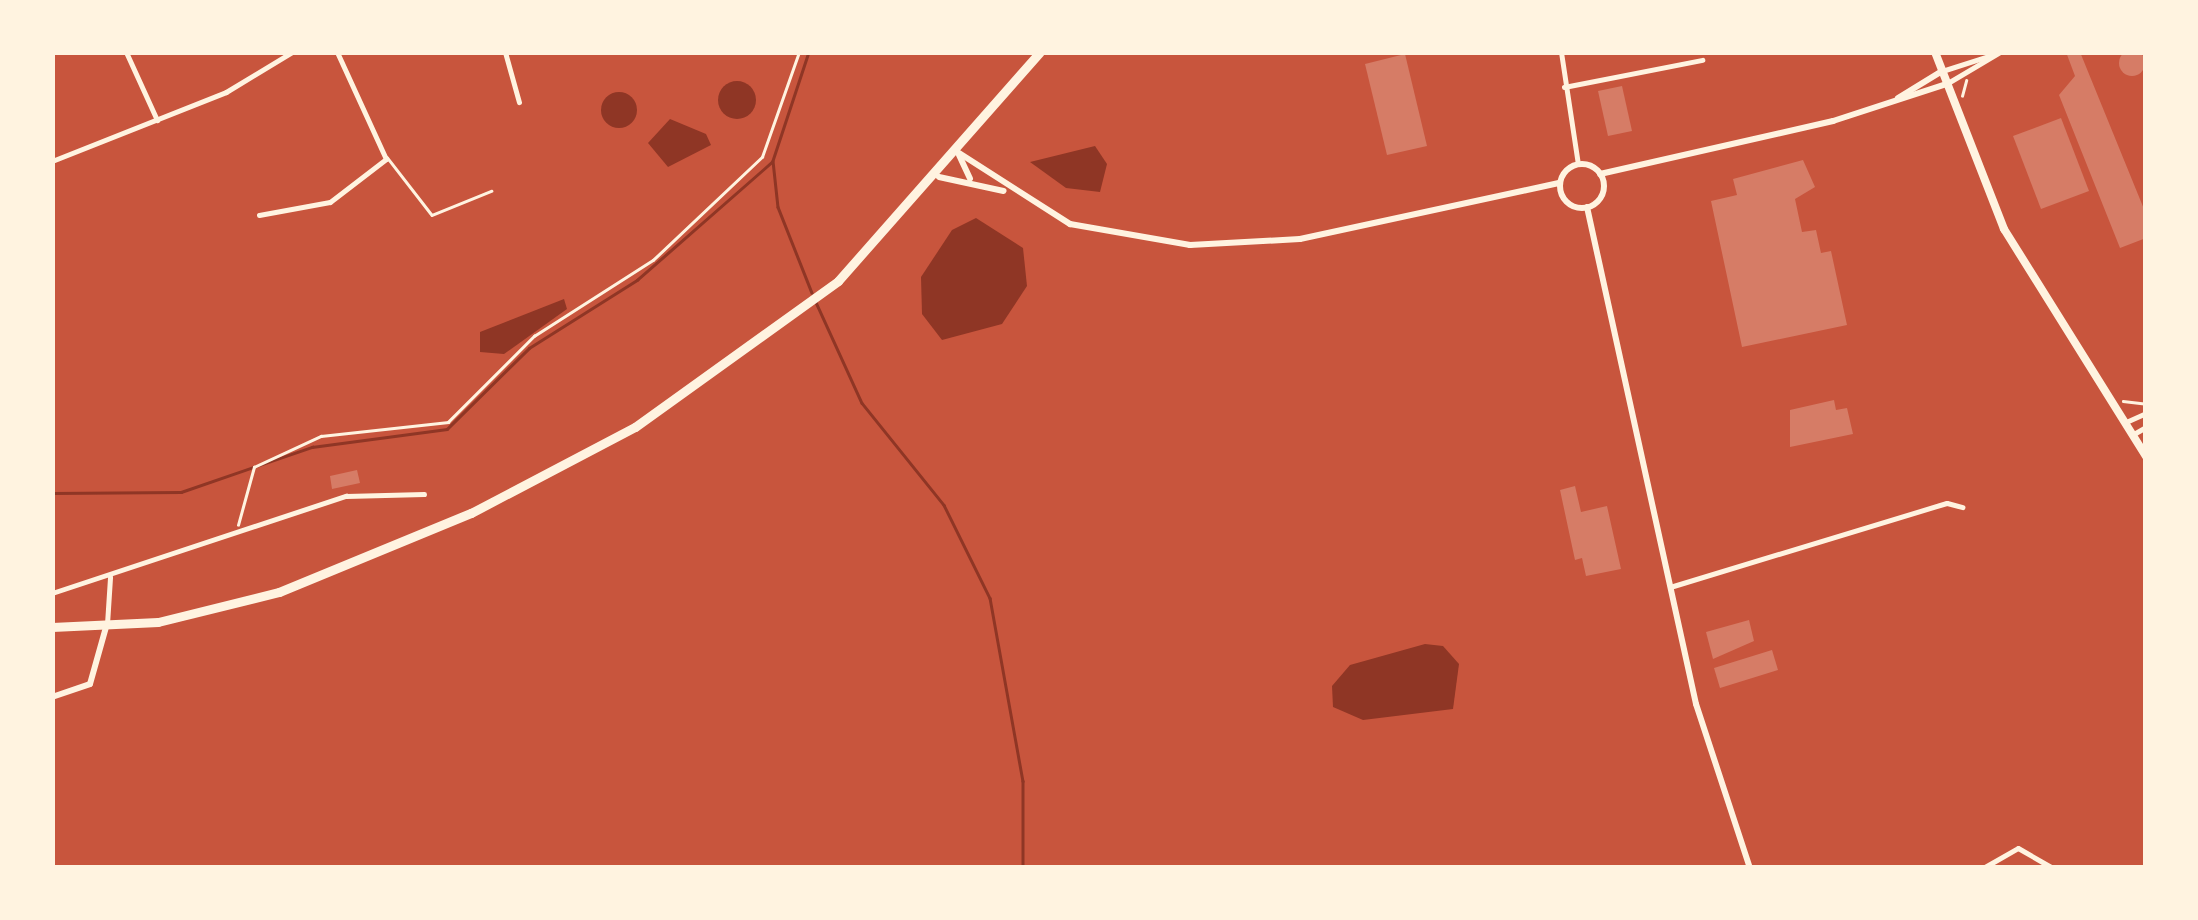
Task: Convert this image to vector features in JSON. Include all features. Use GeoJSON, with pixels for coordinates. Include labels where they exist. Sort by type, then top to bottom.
{"type":"FeatureCollection","features":[{"type":"Feature","properties":{"kind":"main road"},"geometry":{"type":"LineString","coordinates":[[52,627],[106,627],[256,600],[471,514],[635,428],[819,299],[939,177],[1040,52]]}},
{"type":"Feature","properties":{"kind":"main road"},"geometry":{"type":"LineString","coordinates":[[1935,52],[2004,229],[2146,456]]}},
{"type":"Feature","properties":{"kind":"street"},"geometry":{"type":"LineString","coordinates":[[126,52],[157,120]]}},
{"type":"Feature","properties":{"kind":"street"},"geometry":{"type":"LineString","coordinates":[[52,161],[157,120],[292,52]]}},
{"type":"Feature","properties":{"kind":"street"},"geometry":{"type":"LineString","coordinates":[[259,215],[330,202],[386,155],[337,52]]}},
{"type":"Feature","properties":{"kind":"street"},"geometry":{"type":"LineString","coordinates":[[505,52],[519,102]]}},
{"type":"Feature","properties":{"kind":"street"},"geometry":{"type":"LineString","coordinates":[[1561,52],[1578,164],[1602,178]]}},
{"type":"Feature","properties":{"kind":"street"},"geometry":{"type":"LineString","coordinates":[[1898,98],[1942,71],[2000,52]]}},
{"type":"Feature","properties":{"kind":"street"},"geometry":{"type":"LineString","coordinates":[[1750,868],[1704,737],[1586,207],[1602,178],[1946,84],[2000,52]]}},
{"type":"Feature","properties":{"kind":"street"},"geometry":{"type":"LineString","coordinates":[[1564,87],[1702,60]]}},
{"type":"Feature","properties":{"kind":"street"},"geometry":{"type":"LineString","coordinates":[[959,154],[970,180]]}},
{"type":"Feature","properties":{"kind":"street"},"geometry":{"type":"LineString","coordinates":[[959,154],[1010,192]]}},
{"type":"Feature","properties":{"kind":"street"},"geometry":{"type":"LineString","coordinates":[[939,177],[970,180],[1010,192],[1106,235],[1205,246],[1300,238],[1560,184],[1578,164]]}},
{"type":"Feature","properties":{"kind":"street"},"geometry":{"type":"LineString","coordinates":[[1560,184],[1561,194]]}},
{"type":"Feature","properties":{"kind":"street"},"geometry":{"type":"LineString","coordinates":[[1532,189],[1561,194],[1586,207]]}},
{"type":"Feature","properties":{"kind":"street"},"geometry":{"type":"LineString","coordinates":[[2125,423],[2146,413]]}},
{"type":"Feature","properties":{"kind":"street"},"geometry":{"type":"LineString","coordinates":[[2132,435],[2146,427]]}},
{"type":"Feature","properties":{"kind":"street"},"geometry":{"type":"LineString","coordinates":[[52,593],[346,496],[424,494]]}},
{"type":"Feature","properties":{"kind":"street"},"geometry":{"type":"LineString","coordinates":[[1670,586],[1947,503],[1962,507]]}},
{"type":"Feature","properties":{"kind":"street"},"geometry":{"type":"LineString","coordinates":[[52,697],[90,684],[106,627],[110,577]]}},
{"type":"Feature","properties":{"kind":"street"},"geometry":{"type":"LineString","coordinates":[[1983,868],[2018,848],[2052,868]]}},
{"type":"Feature","properties":{"kind":"lane"},"geometry":{"type":"LineString","coordinates":[[386,155],[408,195],[432,214],[491,191]]}},
{"type":"Feature","properties":{"kind":"path"},"geometry":{"type":"LineString","coordinates":[[230,534],[251,475],[321,436],[448,422],[534,336],[653,260],[746,178],[798,52]]}},
{"type":"Feature","properties":{"kind":"path"},"geometry":{"type":"LineString","coordinates":[[2122,401],[2146,404]]}},
{"type":"Feature","properties":{"kind":"shaded area"},"geometry":{"type":"Polygon","coordinates":[[[737,81],[751,86],[756,100],[751,114],[737,119],[723,114],[718,100],[723,86],[737,81]]]}},
{"type":"Feature","properties":{"kind":"shaded area"},"geometry":{"type":"Polygon","coordinates":[[[619,92],[632,97],[637,110],[632,123],[619,128],[606,123],[601,110],[606,97],[619,92]]]}},
{"type":"Feature","properties":{"kind":"shaded area"},"geometry":{"type":"Polygon","coordinates":[[[670,119],[706,134],[711,145],[668,167],[648,143],[670,119]]]}},
{"type":"Feature","properties":{"kind":"shaded area"},"geometry":{"type":"Polygon","coordinates":[[[1095,146],[1107,164],[1100,192],[1066,188],[1030,162],[1095,146]]]}},
{"type":"Feature","properties":{"kind":"shaded area"},"geometry":{"type":"Polygon","coordinates":[[[976,218],[1023,248],[1027,286],[1002,324],[942,340],[922,314],[921,277],[952,230],[976,218]]]}},
{"type":"Feature","properties":{"kind":"shaded area"},"geometry":{"type":"Polygon","coordinates":[[[564,299],[567,309],[504,354],[480,352],[480,332],[564,299]]]}},
{"type":"Feature","properties":{"kind":"shaded area"},"geometry":{"type":"Polygon","coordinates":[[[1425,644],[1443,646],[1459,664],[1453,709],[1363,720],[1333,707],[1332,686],[1350,665],[1425,644]]]}},
{"type":"Feature","properties":{"kind":"building"},"geometry":{"type":"Polygon","coordinates":[[[2132,50],[2141,54],[2145,63],[2141,72],[2132,76],[2123,72],[2119,63],[2123,54],[2132,50]]]}},
{"type":"Feature","properties":{"kind":"building"},"geometry":{"type":"Polygon","coordinates":[[[2066,52],[2080,52],[2146,214],[2146,238],[2120,248],[2059,95],[2075,76],[2066,52]]]}},
{"type":"Feature","properties":{"kind":"building"},"geometry":{"type":"Polygon","coordinates":[[[1405,54],[1427,146],[1387,155],[1365,64],[1405,54]]]}},
{"type":"Feature","properties":{"kind":"building"},"geometry":{"type":"Polygon","coordinates":[[[1622,86],[1632,131],[1608,136],[1598,91],[1622,86]]]}},
{"type":"Feature","properties":{"kind":"building"},"geometry":{"type":"Polygon","coordinates":[[[2061,118],[2089,191],[2041,209],[2013,136],[2061,118]]]}},
{"type":"Feature","properties":{"kind":"building"},"geometry":{"type":"Polygon","coordinates":[[[1803,160],[1815,187],[1795,199],[1802,232],[1816,230],[1821,253],[1831,251],[1847,325],[1742,347],[1711,201],[1737,195],[1733,179],[1803,160]]]}},
{"type":"Feature","properties":{"kind":"building"},"geometry":{"type":"Polygon","coordinates":[[[1834,400],[1836,410],[1847,408],[1853,434],[1790,447],[1790,410],[1834,400]]]}},
{"type":"Feature","properties":{"kind":"building"},"geometry":{"type":"Polygon","coordinates":[[[357,470],[360,483],[332,489],[330,476],[357,470]]]}},
{"type":"Feature","properties":{"kind":"building"},"geometry":{"type":"Polygon","coordinates":[[[1575,486],[1581,512],[1607,506],[1621,569],[1586,576],[1582,558],[1575,560],[1560,490],[1575,486]]]}},
{"type":"Feature","properties":{"kind":"building"},"geometry":{"type":"Polygon","coordinates":[[[1749,620],[1754,641],[1713,659],[1706,632],[1749,620]]]}},
{"type":"Feature","properties":{"kind":"building"},"geometry":{"type":"Polygon","coordinates":[[[1772,650],[1778,670],[1720,688],[1714,668],[1772,650]]]}},
{"type":"Feature","properties":{"kind":"waterway"},"geometry":{"type":"LineString","coordinates":[[809,52],[773,161],[778,207],[812,293]]}},
{"type":"Feature","properties":{"kind":"waterway"},"geometry":{"type":"LineString","coordinates":[[52,493],[181,492],[312,447],[447,429],[529,348],[637,280],[772,162]]}},
{"type":"Feature","properties":{"kind":"waterway"},"geometry":{"type":"LineString","coordinates":[[815,300],[862,403],[944,505],[990,598],[1023,781],[1023,868]]}}]}
